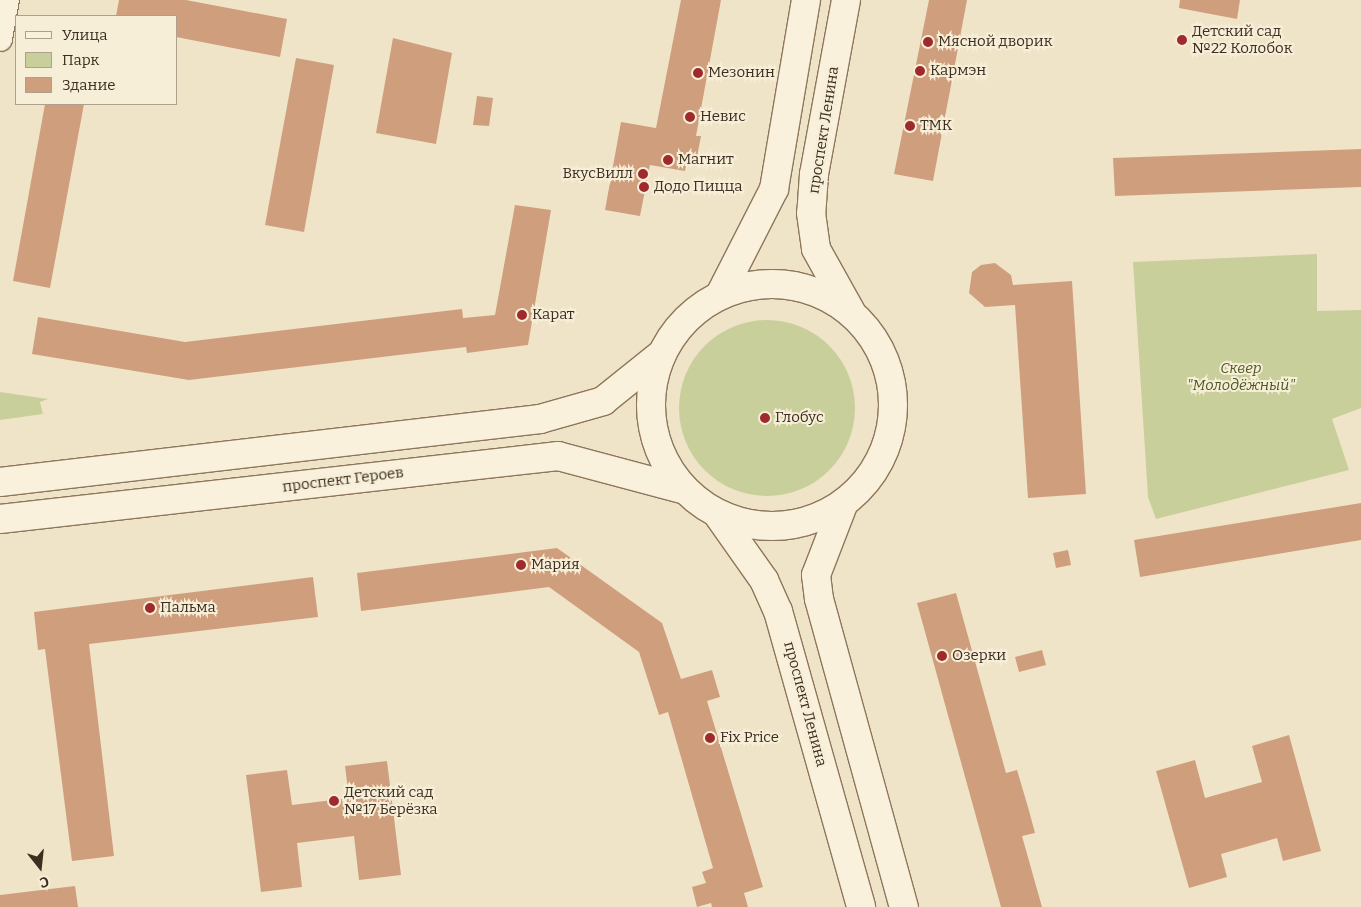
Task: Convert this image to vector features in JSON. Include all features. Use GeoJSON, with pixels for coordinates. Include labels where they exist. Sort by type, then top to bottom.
{"type":"FeatureCollection","features":[{"type":"Feature","properties":{"kind":"main road"},"geometry":{"type":"LineString","coordinates":[[721,293],[774,189],[806,0]]}},
{"type":"Feature","properties":{"kind":"main road","name":"проспект Ленина"},"geometry":{"type":"LineString","coordinates":[[846,0],[814,174],[811,213],[816,249],[851,312]]}},
{"type":"Feature","properties":{"kind":"main road"},"geometry":{"type":"LineString","coordinates":[[766,283],[811,289],[851,312],[884,355],[893,386],[894,418],[886,449],[868,480],[843,505],[803,524],[760,527],[718,515],[682,489],[657,449],[650,411],[660,356],[677,327],[721,293],[766,283]]}},
{"type":"Feature","properties":{"kind":"main road"},"geometry":{"type":"LineString","coordinates":[[0,482],[540,419],[603,401],[660,356]]}},
{"type":"Feature","properties":{"kind":"main road","name":"проспект Героев"},"geometry":{"type":"LineString","coordinates":[[0,519],[558,456],[682,489]]}},
{"type":"Feature","properties":{"kind":"main road"},"geometry":{"type":"LineString","coordinates":[[843,505],[816,574],[819,599],[904,907]]}},
{"type":"Feature","properties":{"kind":"main road","name":"проспект Ленина"},"geometry":{"type":"LineString","coordinates":[[718,515],[764,580],[778,611],[860,907]]}},
{"type":"Feature","properties":{"kind":"street"},"geometry":{"type":"LineString","coordinates":[[0,39],[7,0]]}},
{"type":"Feature","properties":{"kind":"green space","name":"Сквер \"Молодёжный\""},"geometry":{"type":"Polygon","coordinates":[[[1317,254],[1317,311],[1361,310],[1361,408],[1332,419],[1349,470],[1156,519],[1148,497],[1133,262],[1317,254]]]}},
{"type":"Feature","properties":{"kind":"green space"},"geometry":{"type":"Polygon","coordinates":[[[758,320],[776,320],[809,330],[835,352],[845,366],[851,382],[855,408],[851,434],[845,450],[823,476],[809,486],[793,492],[776,496],[758,496],[725,486],[699,464],[689,450],[683,434],[679,417],[679,399],[689,366],[711,340],[725,330],[741,324],[758,320]]]}},
{"type":"Feature","properties":{"kind":"green space"},"geometry":{"type":"Polygon","coordinates":[[[0,392],[48,399],[40,402],[43,414],[0,420],[0,392]]]}},
{"type":"Feature","properties":{"kind":"building"},"geometry":{"type":"Polygon","coordinates":[[[119,0],[186,0],[287,19],[280,57],[178,37],[178,15],[116,15],[119,0]]]}},
{"type":"Feature","properties":{"kind":"building"},"geometry":{"type":"Polygon","coordinates":[[[681,0],[721,0],[696,136],[701,136],[697,157],[688,156],[685,171],[650,165],[640,216],[605,210],[621,122],[656,128],[681,0]]]}},
{"type":"Feature","properties":{"kind":"building"},"geometry":{"type":"Polygon","coordinates":[[[929,0],[967,0],[933,181],[894,174],[929,0]]]}},
{"type":"Feature","properties":{"kind":"building"},"geometry":{"type":"Polygon","coordinates":[[[1180,0],[1240,0],[1237,19],[1179,8],[1180,0]]]}},
{"type":"Feature","properties":{"kind":"building"},"geometry":{"type":"Polygon","coordinates":[[[393,38],[452,53],[436,144],[376,133],[393,38]]]}},
{"type":"Feature","properties":{"kind":"building"},"geometry":{"type":"Polygon","coordinates":[[[296,58],[334,65],[304,232],[265,225],[296,58]]]}},
{"type":"Feature","properties":{"kind":"building"},"geometry":{"type":"Polygon","coordinates":[[[477,96],[493,98],[489,126],[473,125],[477,96]]]}},
{"type":"Feature","properties":{"kind":"building"},"geometry":{"type":"Polygon","coordinates":[[[45,105],[84,105],[50,288],[13,281],[45,105]]]}},
{"type":"Feature","properties":{"kind":"building"},"geometry":{"type":"Polygon","coordinates":[[[1361,149],[1361,187],[1115,196],[1113,158],[1361,149]]]}},
{"type":"Feature","properties":{"kind":"building"},"geometry":{"type":"Polygon","coordinates":[[[515,205],[551,210],[528,345],[467,353],[466,347],[189,380],[32,354],[38,317],[185,342],[462,309],[463,318],[495,315],[515,205]]]}},
{"type":"Feature","properties":{"kind":"building"},"geometry":{"type":"Polygon","coordinates":[[[995,263],[1011,275],[1013,285],[1072,281],[1086,494],[1028,498],[1015,305],[985,307],[969,293],[972,272],[981,265],[995,263]]]}},
{"type":"Feature","properties":{"kind":"building"},"geometry":{"type":"Polygon","coordinates":[[[1361,503],[1361,540],[1140,577],[1134,540],[1361,503]]]}},
{"type":"Feature","properties":{"kind":"building"},"geometry":{"type":"Polygon","coordinates":[[[557,548],[662,623],[681,679],[712,670],[720,697],[707,701],[763,887],[744,893],[748,907],[712,907],[711,903],[697,907],[692,887],[706,883],[702,872],[713,868],[668,712],[659,715],[639,652],[549,587],[361,611],[357,573],[557,548]]]}},
{"type":"Feature","properties":{"kind":"building"},"geometry":{"type":"Polygon","coordinates":[[[1068,550],[1071,565],[1056,568],[1053,553],[1068,550]]]}},
{"type":"Feature","properties":{"kind":"building"},"geometry":{"type":"Polygon","coordinates":[[[313,577],[318,617],[89,644],[114,856],[72,861],[45,649],[38,650],[34,612],[313,577]]]}},
{"type":"Feature","properties":{"kind":"building"},"geometry":{"type":"Polygon","coordinates":[[[956,593],[1006,773],[1017,770],[1028,807],[1035,833],[1022,836],[1042,907],[1001,907],[917,603],[956,593]]]}},
{"type":"Feature","properties":{"kind":"building"},"geometry":{"type":"Polygon","coordinates":[[[1042,650],[1046,665],[1019,672],[1015,657],[1042,650]]]}},
{"type":"Feature","properties":{"kind":"building"},"geometry":{"type":"Polygon","coordinates":[[[1289,735],[1321,851],[1283,861],[1277,838],[1221,854],[1227,877],[1189,888],[1156,771],[1195,760],[1205,798],[1262,782],[1252,746],[1289,735]]]}},
{"type":"Feature","properties":{"kind":"building"},"geometry":{"type":"Polygon","coordinates":[[[387,761],[401,875],[359,880],[354,836],[297,843],[302,887],[261,892],[246,775],[287,770],[292,805],[349,798],[345,766],[387,761]]]}},
{"type":"Feature","properties":{"kind":"building"},"geometry":{"type":"Polygon","coordinates":[[[75,886],[78,907],[0,907],[0,895],[75,886]]]}},
{"type":"Feature","properties":{"kind":"place","name":"Детский сад №22 Колобок"},"geometry":{"type":"Point","coordinates":[1182,40]}},
{"type":"Feature","properties":{"kind":"place","name":"Мясной дворик"},"geometry":{"type":"Point","coordinates":[928,42]}},
{"type":"Feature","properties":{"kind":"place","name":"Кармэн"},"geometry":{"type":"Point","coordinates":[920,71]}},
{"type":"Feature","properties":{"kind":"place","name":"Мезонин"},"geometry":{"type":"Point","coordinates":[698,73]}},
{"type":"Feature","properties":{"kind":"place","name":"Невис"},"geometry":{"type":"Point","coordinates":[690,117]}},
{"type":"Feature","properties":{"kind":"place","name":"ТМК"},"geometry":{"type":"Point","coordinates":[910,126]}},
{"type":"Feature","properties":{"kind":"place","name":"Магнит"},"geometry":{"type":"Point","coordinates":[668,160]}},
{"type":"Feature","properties":{"kind":"place","name":"ВкусВилл"},"geometry":{"type":"Point","coordinates":[643,174]}},
{"type":"Feature","properties":{"kind":"place","name":"Додо Пицца"},"geometry":{"type":"Point","coordinates":[644,187]}},
{"type":"Feature","properties":{"kind":"place","name":"Карат"},"geometry":{"type":"Point","coordinates":[522,315]}},
{"type":"Feature","properties":{"kind":"place","name":"Глобус"},"geometry":{"type":"Point","coordinates":[765,418]}},
{"type":"Feature","properties":{"kind":"place","name":"Мария"},"geometry":{"type":"Point","coordinates":[521,565]}},
{"type":"Feature","properties":{"kind":"place","name":"Пальма"},"geometry":{"type":"Point","coordinates":[150,608]}},
{"type":"Feature","properties":{"kind":"place","name":"Озерки"},"geometry":{"type":"Point","coordinates":[942,656]}},
{"type":"Feature","properties":{"kind":"place","name":"Fix Price"},"geometry":{"type":"Point","coordinates":[710,738]}},
{"type":"Feature","properties":{"kind":"place","name":"Детский сад №17 Берёзка"},"geometry":{"type":"Point","coordinates":[334,801]}}]}
